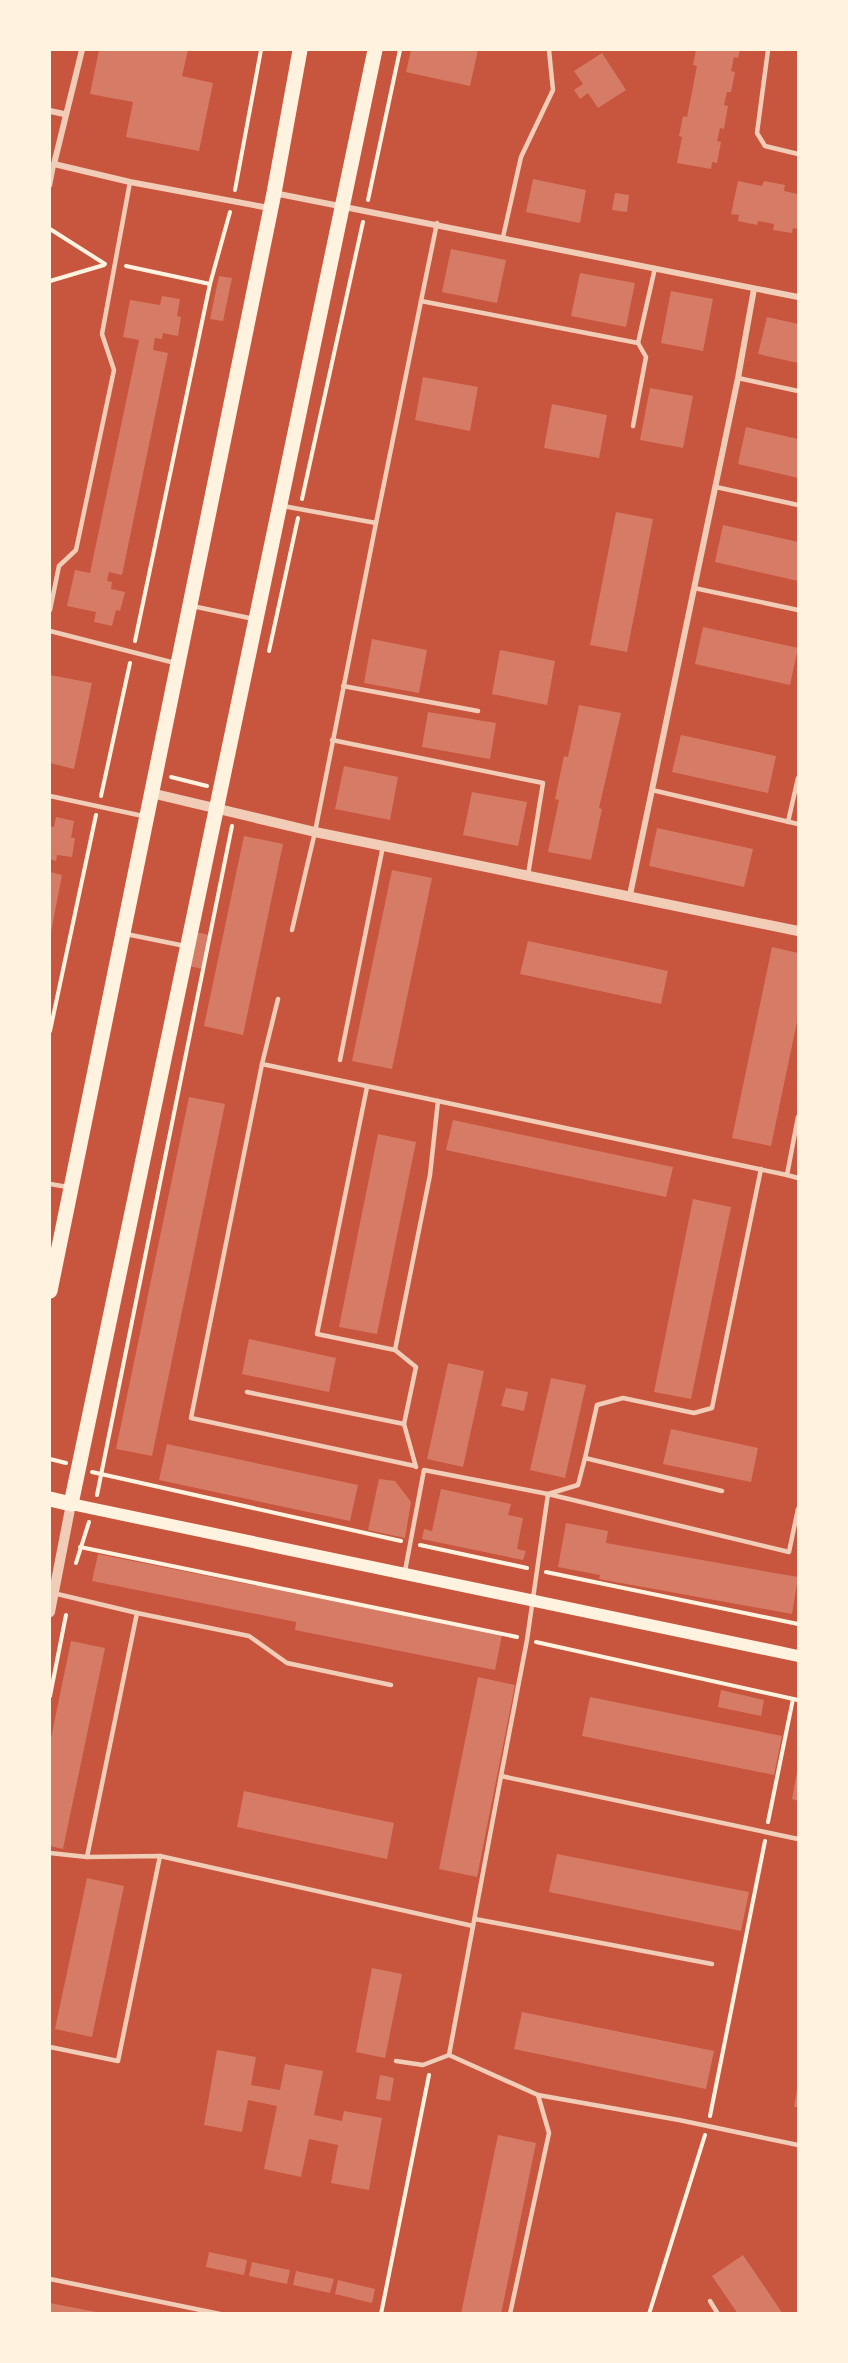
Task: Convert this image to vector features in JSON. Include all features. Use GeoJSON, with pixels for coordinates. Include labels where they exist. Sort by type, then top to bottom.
{"type":"FeatureCollection","features":[{"type":"Feature","properties":{"kind":"main road"},"geometry":{"type":"LineString","coordinates":[[50,1291],[274,193],[300,50]]}},
{"type":"Feature","properties":{"kind":"main road"},"geometry":{"type":"LineString","coordinates":[[71,1504],[375,50]]}},
{"type":"Feature","properties":{"kind":"main road"},"geometry":{"type":"LineString","coordinates":[[50,1499],[798,1656]]}},
{"type":"Feature","properties":{"kind":"street"},"geometry":{"type":"LineString","coordinates":[[82,50],[64,114],[54,164],[130,182],[270,208]]}},
{"type":"Feature","properties":{"kind":"street"},"geometry":{"type":"LineString","coordinates":[[50,111],[64,114]]}},
{"type":"Feature","properties":{"kind":"street"},"geometry":{"type":"LineString","coordinates":[[274,193],[437,223],[798,297]]}},
{"type":"Feature","properties":{"kind":"street"},"geometry":{"type":"LineString","coordinates":[[630,895],[716,487],[754,289]]}},
{"type":"Feature","properties":{"kind":"street"},"geometry":{"type":"LineString","coordinates":[[151,792],[315,832],[798,931]]}},
{"type":"Feature","properties":{"kind":"street"},"geometry":{"type":"LineString","coordinates":[[50,1612],[71,1504]]}},
{"type":"Feature","properties":{"kind":"lane"},"geometry":{"type":"LineString","coordinates":[[503,237],[521,157],[553,90],[549,50]]}},
{"type":"Feature","properties":{"kind":"lane"},"geometry":{"type":"LineString","coordinates":[[768,50],[757,134],[765,146],[798,154]]}},
{"type":"Feature","properties":{"kind":"lane"},"geometry":{"type":"LineString","coordinates":[[50,185],[54,164]]}},
{"type":"Feature","properties":{"kind":"lane"},"geometry":{"type":"LineString","coordinates":[[50,610],[59,566],[76,550],[114,370],[102,333],[130,182]]}},
{"type":"Feature","properties":{"kind":"lane"},"geometry":{"type":"LineString","coordinates":[[292,930],[315,832],[437,223]]}},
{"type":"Feature","properties":{"kind":"lane"},"geometry":{"type":"LineString","coordinates":[[633,426],[646,357],[638,343],[655,268]]}},
{"type":"Feature","properties":{"kind":"lane"},"geometry":{"type":"LineString","coordinates":[[421,301],[638,343]]}},
{"type":"Feature","properties":{"kind":"lane"},"geometry":{"type":"LineString","coordinates":[[738,378],[798,391]]}},
{"type":"Feature","properties":{"kind":"lane"},"geometry":{"type":"LineString","coordinates":[[716,487],[798,505]]}},
{"type":"Feature","properties":{"kind":"lane"},"geometry":{"type":"LineString","coordinates":[[280,506],[376,523]]}},
{"type":"Feature","properties":{"kind":"lane"},"geometry":{"type":"LineString","coordinates":[[694,588],[798,610]]}},
{"type":"Feature","properties":{"kind":"lane"},"geometry":{"type":"LineString","coordinates":[[189,606],[256,620]]}},
{"type":"Feature","properties":{"kind":"lane"},"geometry":{"type":"LineString","coordinates":[[50,631],[177,664]]}},
{"type":"Feature","properties":{"kind":"lane"},"geometry":{"type":"LineString","coordinates":[[343,686],[478,711]]}},
{"type":"Feature","properties":{"kind":"lane"},"geometry":{"type":"LineString","coordinates":[[332,740],[543,783],[528,875]]}},
{"type":"Feature","properties":{"kind":"lane"},"geometry":{"type":"LineString","coordinates":[[788,822],[798,778]]}},
{"type":"Feature","properties":{"kind":"lane"},"geometry":{"type":"LineString","coordinates":[[652,790],[798,824]]}},
{"type":"Feature","properties":{"kind":"lane"},"geometry":{"type":"LineString","coordinates":[[50,796],[146,817]]}},
{"type":"Feature","properties":{"kind":"lane"},"geometry":{"type":"LineString","coordinates":[[340,1060],[383,846]]}},
{"type":"Feature","properties":{"kind":"lane"},"geometry":{"type":"LineString","coordinates":[[122,933],[188,947]]}},
{"type":"Feature","properties":{"kind":"lane"},"geometry":{"type":"LineString","coordinates":[[278,999],[262,1064],[191,1418],[424,1470],[548,1494],[789,1552],[798,1509]]}},
{"type":"Feature","properties":{"kind":"lane"},"geometry":{"type":"LineString","coordinates":[[262,1064],[798,1178]]}},
{"type":"Feature","properties":{"kind":"lane"},"geometry":{"type":"LineString","coordinates":[[367,1086],[317,1334],[395,1350],[416,1367],[404,1424],[415,1467]]}},
{"type":"Feature","properties":{"kind":"lane"},"geometry":{"type":"LineString","coordinates":[[395,1350],[430,1175],[438,1101]]}},
{"type":"Feature","properties":{"kind":"lane"},"geometry":{"type":"LineString","coordinates":[[787,1175],[798,1117]]}},
{"type":"Feature","properties":{"kind":"lane"},"geometry":{"type":"LineString","coordinates":[[548,1494],[578,1485],[597,1405],[623,1398],[694,1413],[711,1408],[761,1169]]}},
{"type":"Feature","properties":{"kind":"lane"},"geometry":{"type":"LineString","coordinates":[[50,1184],[71,1188]]}},
{"type":"Feature","properties":{"kind":"lane"},"geometry":{"type":"LineString","coordinates":[[248,1392],[404,1424]]}},
{"type":"Feature","properties":{"kind":"lane"},"geometry":{"type":"LineString","coordinates":[[585,1458],[723,1491]]}},
{"type":"Feature","properties":{"kind":"lane"},"geometry":{"type":"LineString","coordinates":[[404,1574],[424,1470]]}},
{"type":"Feature","properties":{"kind":"lane"},"geometry":{"type":"LineString","coordinates":[[449,2055],[527,1640],[548,1494]]}},
{"type":"Feature","properties":{"kind":"lane"},"geometry":{"type":"LineString","coordinates":[[53,1593],[249,1636],[287,1663],[391,1685]]}},
{"type":"Feature","properties":{"kind":"lane"},"geometry":{"type":"LineString","coordinates":[[87,1857],[137,1613]]}},
{"type":"Feature","properties":{"kind":"lane"},"geometry":{"type":"LineString","coordinates":[[501,1776],[798,1839]]}},
{"type":"Feature","properties":{"kind":"lane"},"geometry":{"type":"LineString","coordinates":[[50,1853],[87,1857],[160,1856],[473,1926]]}},
{"type":"Feature","properties":{"kind":"lane"},"geometry":{"type":"LineString","coordinates":[[50,2047],[118,2061],[160,1856]]}},
{"type":"Feature","properties":{"kind":"lane"},"geometry":{"type":"LineString","coordinates":[[475,1919],[712,1964]]}},
{"type":"Feature","properties":{"kind":"lane"},"geometry":{"type":"LineString","coordinates":[[396,2061],[423,2065],[449,2055],[538,2095],[798,2145]]}},
{"type":"Feature","properties":{"kind":"lane"},"geometry":{"type":"LineString","coordinates":[[510,2313],[549,2133],[538,2095]]}},
{"type":"Feature","properties":{"kind":"lane"},"geometry":{"type":"LineString","coordinates":[[50,2279],[220,2313]]}},
{"type":"Feature","properties":{"kind":"lane"},"geometry":{"type":"LineString","coordinates":[[710,2301],[718,2313]]}},
{"type":"Feature","properties":{"kind":"path"},"geometry":{"type":"LineString","coordinates":[[50,1031],[210,284],[233,200],[261,50]]}},
{"type":"Feature","properties":{"kind":"path"},"geometry":{"type":"LineString","coordinates":[[267,657],[399,50]]}},
{"type":"Feature","properties":{"kind":"path"},"geometry":{"type":"LineString","coordinates":[[50,229],[106,264]]}},
{"type":"Feature","properties":{"kind":"path"},"geometry":{"type":"LineString","coordinates":[[50,281],[114,263],[210,284]]}},
{"type":"Feature","properties":{"kind":"path"},"geometry":{"type":"LineString","coordinates":[[155,775],[221,790]]}},
{"type":"Feature","properties":{"kind":"path"},"geometry":{"type":"LineString","coordinates":[[94,1509],[235,811]]}},
{"type":"Feature","properties":{"kind":"path"},"geometry":{"type":"LineString","coordinates":[[63,1545],[527,1640],[798,1700]]}},
{"type":"Feature","properties":{"kind":"path"},"geometry":{"type":"LineString","coordinates":[[649,2313],[708,2126],[793,1699]]}},
{"type":"Feature","properties":{"kind":"path"},"geometry":{"type":"LineString","coordinates":[[381,2313],[431,2062]]}},
{"type":"Feature","properties":{"kind":"building"},"geometry":{"type":"Polygon","coordinates":[[[99,50],[188,50],[182,76],[213,83],[199,151],[126,137],[133,102],[90,94],[99,50]]]}},
{"type":"Feature","properties":{"kind":"building"},"geometry":{"type":"Polygon","coordinates":[[[411,50],[478,50],[470,86],[406,72],[411,50]]]}},
{"type":"Feature","properties":{"kind":"building"},"geometry":{"type":"Polygon","coordinates":[[[696,50],[740,50],[738,58],[734,57],[731,71],[735,72],[731,92],[727,92],[724,105],[728,106],[724,129],[720,128],[717,141],[721,142],[717,163],[712,162],[711,169],[677,163],[683,116],[687,117],[697,66],[693,65],[696,50]]]}},
{"type":"Feature","properties":{"kind":"building"},"geometry":{"type":"Polygon","coordinates":[[[602,53],[626,90],[598,108],[588,93],[580,99],[574,90],[583,84],[574,71],[602,53]]]}},
{"type":"Feature","properties":{"kind":"building"},"geometry":{"type":"Polygon","coordinates":[[[533,179],[586,190],[580,223],[526,212],[533,179]]]}},
{"type":"Feature","properties":{"kind":"building"},"geometry":{"type":"Polygon","coordinates":[[[738,181],[762,186],[764,181],[785,185],[784,191],[798,194],[798,229],[793,228],[792,233],[773,230],[774,224],[758,221],[757,225],[738,221],[739,215],[731,214],[738,181]]]}},
{"type":"Feature","properties":{"kind":"building"},"geometry":{"type":"Polygon","coordinates":[[[615,193],[629,195],[627,212],[612,210],[615,193]]]}},
{"type":"Feature","properties":{"kind":"building"},"geometry":{"type":"Polygon","coordinates":[[[451,249],[506,260],[497,303],[442,292],[451,249]]]}},
{"type":"Feature","properties":{"kind":"building"},"geometry":{"type":"Polygon","coordinates":[[[580,273],[635,283],[626,327],[571,316],[580,273]]]}},
{"type":"Feature","properties":{"kind":"building"},"geometry":{"type":"Polygon","coordinates":[[[219,276],[232,278],[223,321],[210,319],[219,276]]]}},
{"type":"Feature","properties":{"kind":"building"},"geometry":{"type":"Polygon","coordinates":[[[671,291],[713,299],[703,351],[661,343],[671,291]]]}},
{"type":"Feature","properties":{"kind":"building"},"geometry":{"type":"Polygon","coordinates":[[[162,296],[180,299],[177,316],[181,317],[178,336],[163,333],[162,339],[155,338],[153,350],[168,353],[122,575],[109,572],[107,581],[112,582],[111,589],[125,592],[120,611],[116,610],[112,626],[94,622],[96,612],[67,606],[75,570],[90,573],[139,340],[123,337],[130,300],[160,305],[162,296]]]}},
{"type":"Feature","properties":{"kind":"building"},"geometry":{"type":"Polygon","coordinates":[[[767,317],[798,324],[798,363],[758,354],[767,317]]]}},
{"type":"Feature","properties":{"kind":"building"},"geometry":{"type":"Polygon","coordinates":[[[423,377],[478,387],[470,431],[415,420],[423,377]]]}},
{"type":"Feature","properties":{"kind":"building"},"geometry":{"type":"Polygon","coordinates":[[[650,388],[693,396],[683,448],[640,440],[650,388]]]}},
{"type":"Feature","properties":{"kind":"building"},"geometry":{"type":"Polygon","coordinates":[[[552,404],[607,415],[599,458],[544,448],[552,404]]]}},
{"type":"Feature","properties":{"kind":"building"},"geometry":{"type":"Polygon","coordinates":[[[746,427],[798,439],[798,478],[738,464],[746,427]]]}},
{"type":"Feature","properties":{"kind":"building"},"geometry":{"type":"Polygon","coordinates":[[[616,512],[653,519],[627,652],[590,645],[616,512]]]}},
{"type":"Feature","properties":{"kind":"building"},"geometry":{"type":"Polygon","coordinates":[[[723,525],[798,542],[798,581],[715,562],[723,525]]]}},
{"type":"Feature","properties":{"kind":"building"},"geometry":{"type":"Polygon","coordinates":[[[703,627],[798,648],[790,685],[695,664],[703,627]]]}},
{"type":"Feature","properties":{"kind":"building"},"geometry":{"type":"Polygon","coordinates":[[[372,639],[427,650],[419,693],[364,683],[372,639]]]}},
{"type":"Feature","properties":{"kind":"building"},"geometry":{"type":"Polygon","coordinates":[[[500,650],[555,661],[547,705],[492,694],[500,650]]]}},
{"type":"Feature","properties":{"kind":"building"},"geometry":{"type":"Polygon","coordinates":[[[50,675],[92,683],[74,769],[50,763],[50,675]]]}},
{"type":"Feature","properties":{"kind":"building"},"geometry":{"type":"Polygon","coordinates":[[[579,705],[621,713],[599,808],[602,809],[591,860],[548,852],[559,800],[555,799],[564,756],[568,757],[579,705]]]}},
{"type":"Feature","properties":{"kind":"building"},"geometry":{"type":"Polygon","coordinates":[[[428,712],[496,723],[490,759],[422,747],[428,712]]]}},
{"type":"Feature","properties":{"kind":"building"},"geometry":{"type":"Polygon","coordinates":[[[681,735],[776,756],[768,793],[672,772],[681,735]]]}},
{"type":"Feature","properties":{"kind":"building"},"geometry":{"type":"Polygon","coordinates":[[[344,766],[398,777],[390,820],[335,809],[344,766]]]}},
{"type":"Feature","properties":{"kind":"building"},"geometry":{"type":"Polygon","coordinates":[[[472,792],[527,802],[518,846],[463,835],[472,792]]]}},
{"type":"Feature","properties":{"kind":"building"},"geometry":{"type":"Polygon","coordinates":[[[56,817],[74,821],[71,838],[75,838],[72,857],[57,855],[56,861],[50,859],[50,826],[54,827],[56,817]]]}},
{"type":"Feature","properties":{"kind":"building"},"geometry":{"type":"Polygon","coordinates":[[[657,828],[753,849],[744,887],[649,866],[657,828]]]}},
{"type":"Feature","properties":{"kind":"building"},"geometry":{"type":"Polygon","coordinates":[[[244,836],[283,844],[243,1035],[204,1026],[244,836]]]}},
{"type":"Feature","properties":{"kind":"building"},"geometry":{"type":"Polygon","coordinates":[[[392,870],[432,878],[392,1069],[352,1061],[392,870]]]}},
{"type":"Feature","properties":{"kind":"building"},"geometry":{"type":"Polygon","coordinates":[[[50,872],[62,875],[51,932],[50,931],[50,872]]]}},
{"type":"Feature","properties":{"kind":"building"},"geometry":{"type":"Polygon","coordinates":[[[196,932],[209,935],[202,969],[189,966],[196,932]]]}},
{"type":"Feature","properties":{"kind":"building"},"geometry":{"type":"Polygon","coordinates":[[[528,941],[668,971],[661,1004],[520,974],[528,941]]]}},
{"type":"Feature","properties":{"kind":"building"},"geometry":{"type":"Polygon","coordinates":[[[772,947],[798,953],[798,1017],[771,1146],[732,1138],[772,947]]]}},
{"type":"Feature","properties":{"kind":"building"},"geometry":{"type":"Polygon","coordinates":[[[189,1097],[225,1104],[152,1456],[116,1449],[189,1097]]]}},
{"type":"Feature","properties":{"kind":"building"},"geometry":{"type":"Polygon","coordinates":[[[453,1120],[673,1167],[666,1197],[446,1150],[453,1120]]]}},
{"type":"Feature","properties":{"kind":"building"},"geometry":{"type":"Polygon","coordinates":[[[378,1134],[416,1142],[377,1334],[339,1327],[378,1134]]]}},
{"type":"Feature","properties":{"kind":"building"},"geometry":{"type":"Polygon","coordinates":[[[693,1199],[731,1207],[691,1399],[654,1392],[693,1199]]]}},
{"type":"Feature","properties":{"kind":"building"},"geometry":{"type":"Polygon","coordinates":[[[249,1339],[336,1358],[329,1392],[242,1374],[249,1339]]]}},
{"type":"Feature","properties":{"kind":"building"},"geometry":{"type":"Polygon","coordinates":[[[448,1363],[484,1371],[463,1467],[427,1459],[448,1363]]]}},
{"type":"Feature","properties":{"kind":"building"},"geometry":{"type":"Polygon","coordinates":[[[551,1378],[586,1385],[565,1478],[530,1470],[551,1378]]]}},
{"type":"Feature","properties":{"kind":"building"},"geometry":{"type":"Polygon","coordinates":[[[506,1388],[528,1392],[524,1411],[501,1406],[506,1388]]]}},
{"type":"Feature","properties":{"kind":"building"},"geometry":{"type":"Polygon","coordinates":[[[671,1429],[758,1448],[751,1482],[663,1464],[671,1429]]]}},
{"type":"Feature","properties":{"kind":"building"},"geometry":{"type":"Polygon","coordinates":[[[167,1444],[358,1485],[350,1521],[159,1480],[167,1444]]]}},
{"type":"Feature","properties":{"kind":"building"},"geometry":{"type":"Polygon","coordinates":[[[379,1479],[395,1481],[411,1502],[405,1538],[368,1530],[379,1479]]]}},
{"type":"Feature","properties":{"kind":"building"},"geometry":{"type":"Polygon","coordinates":[[[441,1489],[511,1504],[508,1515],[523,1518],[517,1549],[526,1551],[523,1560],[422,1539],[424,1529],[432,1531],[441,1489]]]}},
{"type":"Feature","properties":{"kind":"building"},"geometry":{"type":"Polygon","coordinates":[[[566,1523],[608,1531],[606,1543],[798,1577],[792,1614],[599,1579],[600,1575],[558,1567],[566,1523]]]}},
{"type":"Feature","properties":{"kind":"building"},"geometry":{"type":"Polygon","coordinates":[[[98,1554],[502,1635],[495,1670],[295,1630],[296,1622],[92,1581],[98,1554]]]}},
{"type":"Feature","properties":{"kind":"building"},"geometry":{"type":"Polygon","coordinates":[[[71,1641],[105,1648],[63,1849],[50,1846],[50,1743],[71,1641]]]}},
{"type":"Feature","properties":{"kind":"building"},"geometry":{"type":"Polygon","coordinates":[[[478,1677],[515,1685],[477,1877],[439,1869],[478,1677]]]}},
{"type":"Feature","properties":{"kind":"building"},"geometry":{"type":"Polygon","coordinates":[[[721,1690],[764,1700],[761,1716],[718,1707],[721,1690]]]}},
{"type":"Feature","properties":{"kind":"building"},"geometry":{"type":"Polygon","coordinates":[[[590,1697],[782,1736],[774,1775],[582,1736],[590,1697]]]}},
{"type":"Feature","properties":{"kind":"building"},"geometry":{"type":"Polygon","coordinates":[[[798,1773],[798,1801],[792,1799],[798,1773]]]}},
{"type":"Feature","properties":{"kind":"building"},"geometry":{"type":"Polygon","coordinates":[[[244,1791],[394,1823],[387,1859],[237,1827],[244,1791]]]}},
{"type":"Feature","properties":{"kind":"building"},"geometry":{"type":"Polygon","coordinates":[[[557,1854],[749,1892],[741,1931],[549,1892],[557,1854]]]}},
{"type":"Feature","properties":{"kind":"building"},"geometry":{"type":"Polygon","coordinates":[[[87,1878],[124,1886],[92,2037],[55,2029],[87,1878]]]}},
{"type":"Feature","properties":{"kind":"building"},"geometry":{"type":"Polygon","coordinates":[[[372,1968],[402,1974],[385,2058],[356,2052],[372,1968]]]}},
{"type":"Feature","properties":{"kind":"building"},"geometry":{"type":"Polygon","coordinates":[[[522,2012],[714,2051],[706,2089],[514,2049],[522,2012]]]}},
{"type":"Feature","properties":{"kind":"building"},"geometry":{"type":"Polygon","coordinates":[[[217,2050],[256,2057],[251,2085],[280,2090],[285,2064],[323,2071],[314,2115],[342,2121],[344,2111],[382,2118],[369,2190],[331,2183],[338,2145],[309,2139],[301,2177],[264,2169],[277,2106],[248,2100],[242,2132],[204,2125],[217,2050]]]}},
{"type":"Feature","properties":{"kind":"building"},"geometry":{"type":"Polygon","coordinates":[[[380,2075],[394,2078],[390,2101],[376,2099],[380,2075]]]}},
{"type":"Feature","properties":{"kind":"building"},"geometry":{"type":"Polygon","coordinates":[[[797,2090],[798,2107],[794,2107],[797,2090]]]}},
{"type":"Feature","properties":{"kind":"building"},"geometry":{"type":"Polygon","coordinates":[[[498,2135],[536,2143],[501,2314],[461,2314],[498,2135]]]}},
{"type":"Feature","properties":{"kind":"building"},"geometry":{"type":"Polygon","coordinates":[[[209,2252],[247,2260],[244,2275],[206,2267],[209,2252]]]}},
{"type":"Feature","properties":{"kind":"building"},"geometry":{"type":"Polygon","coordinates":[[[743,2255],[783,2314],[738,2314],[712,2276],[743,2255]]]}},
{"type":"Feature","properties":{"kind":"building"},"geometry":{"type":"Polygon","coordinates":[[[252,2262],[290,2270],[287,2284],[249,2276],[252,2262]]]}},
{"type":"Feature","properties":{"kind":"building"},"geometry":{"type":"Polygon","coordinates":[[[296,2271],[334,2279],[330,2293],[293,2285],[296,2271]]]}},
{"type":"Feature","properties":{"kind":"building"},"geometry":{"type":"Polygon","coordinates":[[[338,2280],[375,2289],[372,2303],[335,2294],[338,2280]]]}},
{"type":"Feature","properties":{"kind":"building"},"geometry":{"type":"Polygon","coordinates":[[[50,2303],[96,2312],[96,2314],[50,2314],[50,2303]]]}}]}
